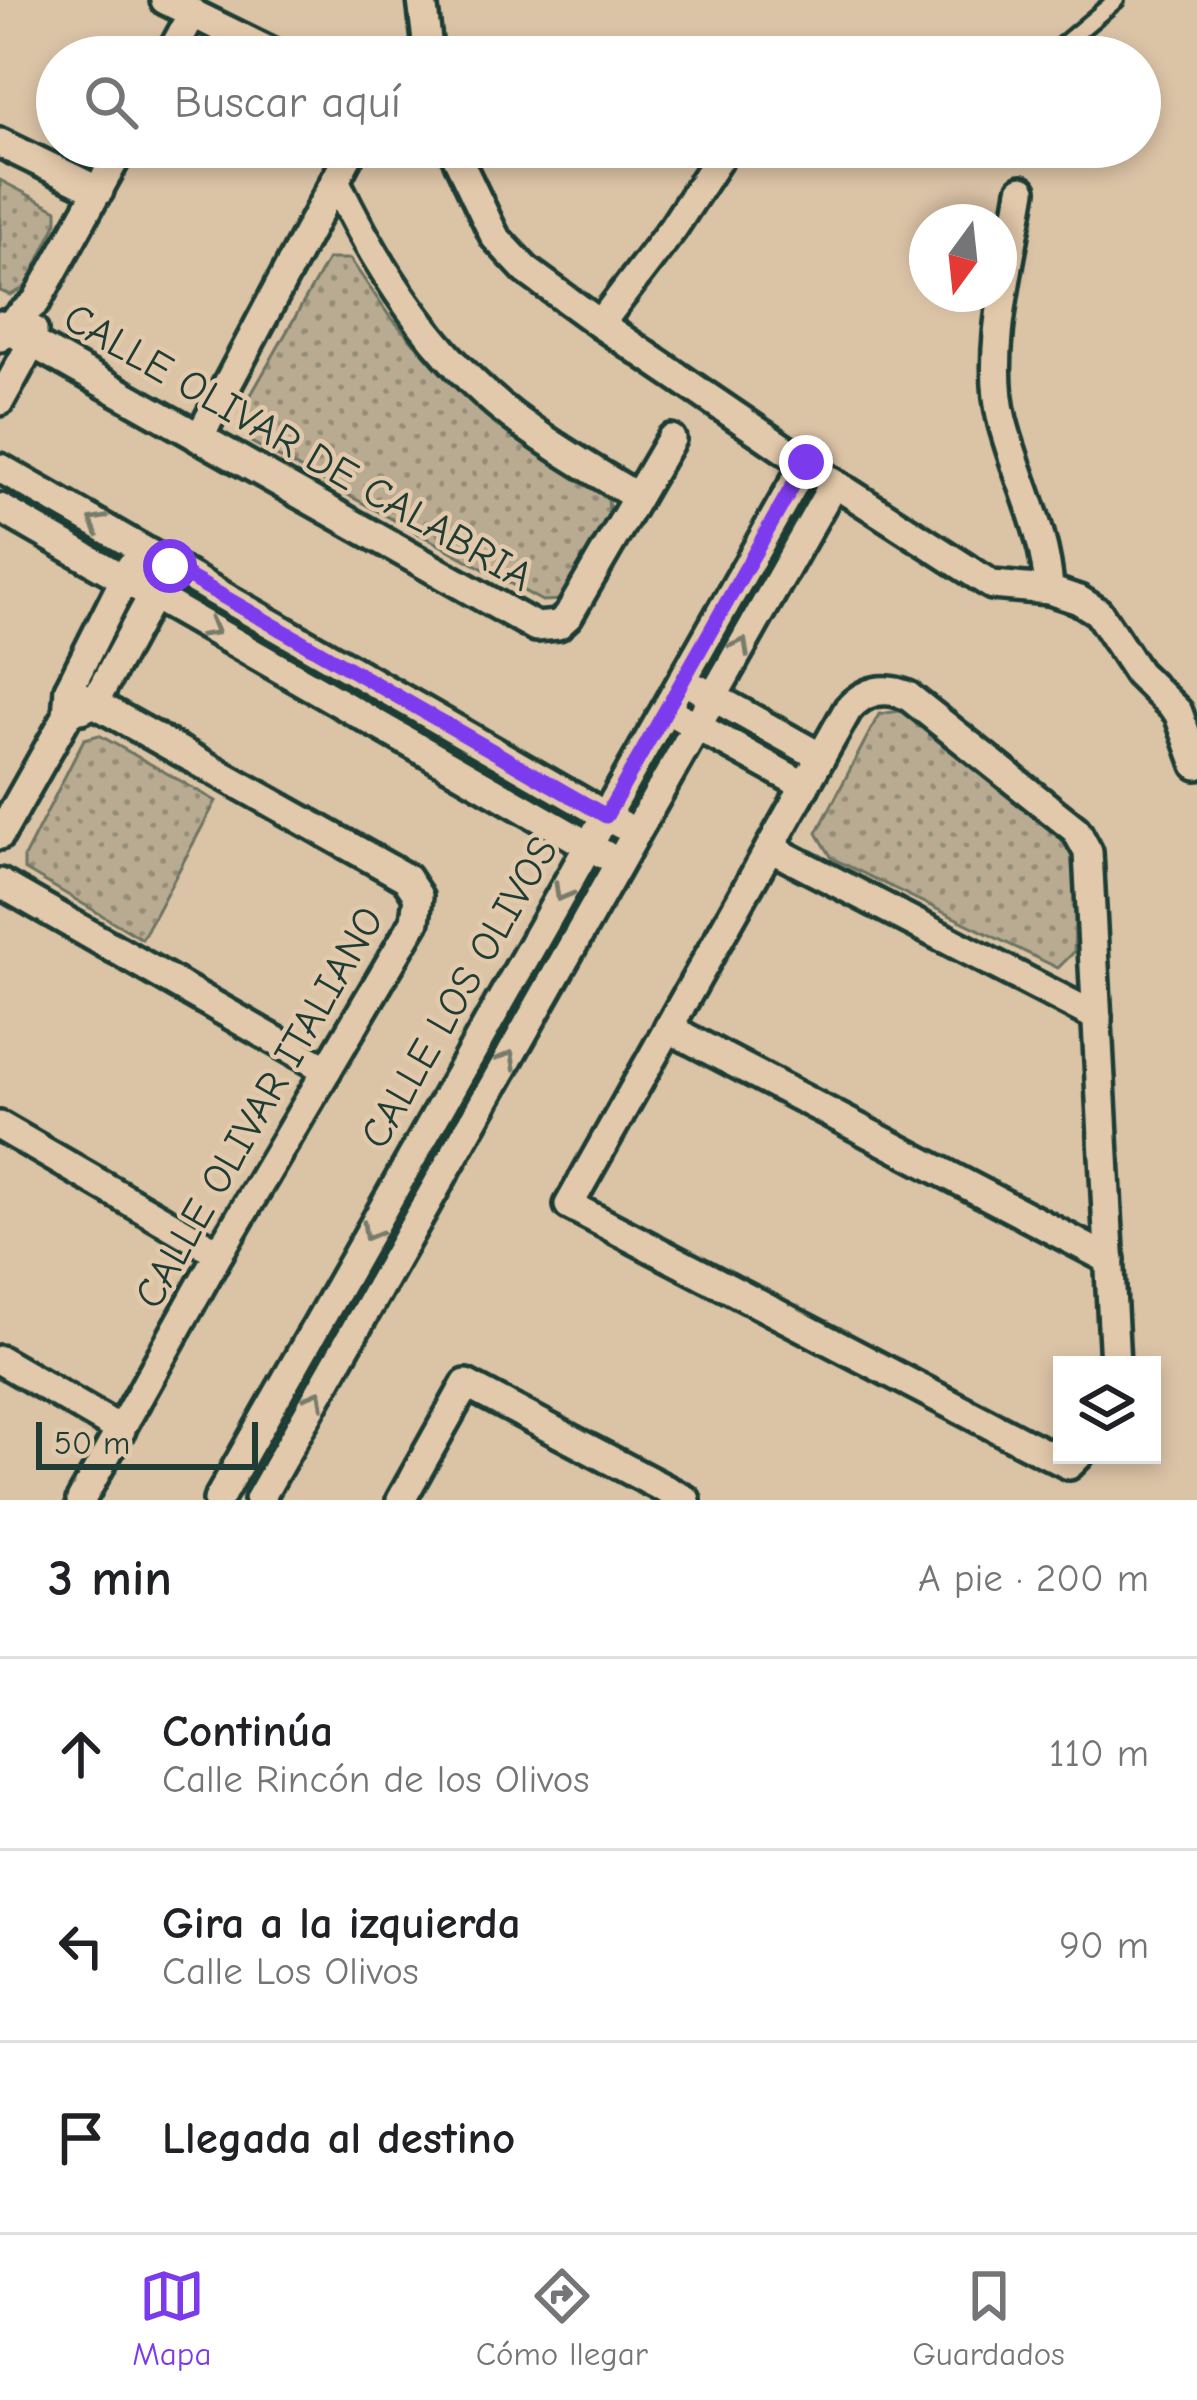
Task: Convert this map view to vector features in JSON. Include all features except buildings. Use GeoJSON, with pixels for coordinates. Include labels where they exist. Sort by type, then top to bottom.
{"type":"FeatureCollection","features":[{"type":"Feature","properties":{"kind":"street"},"geometry":{"type":"LineString","coordinates":[[165,0],[239,36]]}},
{"type":"Feature","properties":{"kind":"street"},"geometry":{"type":"LineString","coordinates":[[422,0],[426,36]]}},
{"type":"Feature","properties":{"kind":"street"},"geometry":{"type":"LineString","coordinates":[[181,36],[193,13]]}},
{"type":"Feature","properties":{"kind":"street"},"geometry":{"type":"LineString","coordinates":[[0,143],[36,160]]}},
{"type":"Feature","properties":{"kind":"street"},"geometry":{"type":"LineString","coordinates":[[52,168],[99,191]]}},
{"type":"Feature","properties":{"kind":"street"},"geometry":{"type":"LineString","coordinates":[[2,330],[36,302],[111,168]]}},
{"type":"Feature","properties":{"kind":"street"},"geometry":{"type":"LineString","coordinates":[[199,438],[343,168]]}},
{"type":"Feature","properties":{"kind":"street"},"geometry":{"type":"LineString","coordinates":[[462,168],[495,237],[526,270],[600,324],[833,483],[992,584],[1049,590],[1097,612],[1138,673],[1178,712],[1197,765]]}},
{"type":"Feature","properties":{"kind":"street"},"geometry":{"type":"LineString","coordinates":[[600,324],[712,168]]}},
{"type":"Feature","properties":{"kind":"street"},"geometry":{"type":"LineString","coordinates":[[336,182],[363,239],[397,293],[465,374],[514,418],[637,497]]}},
{"type":"Feature","properties":{"kind":"street"},"geometry":{"type":"LineString","coordinates":[[1022,190],[998,343],[998,381],[1002,419],[1040,539],[1049,590]]}},
{"type":"Feature","properties":{"kind":"street"},"geometry":{"type":"LineString","coordinates":[[0,401],[32,343],[36,302]]}},
{"type":"Feature","properties":{"kind":"street","name":"CALLE OLIVAR DE CALABRIA"},"geometry":{"type":"LineString","coordinates":[[2,330],[536,627],[558,625],[568,616],[670,439]]}},
{"type":"Feature","properties":{"kind":"street","name":"CALLE LOS OLIVOS"},"geometry":{"type":"LineString","coordinates":[[218,1500],[806,462]]}},
{"type":"Feature","properties":{"kind":"street"},"geometry":{"type":"LineString","coordinates":[[0,468],[636,833]]}},
{"type":"Feature","properties":{"kind":"street","name":"CALLE LOS OLIVOS"},"geometry":{"type":"LineString","coordinates":[[259,1500],[833,483]]}},
{"type":"Feature","properties":{"kind":"street"},"geometry":{"type":"LineString","coordinates":[[0,508],[619,862]]}},
{"type":"Feature","properties":{"kind":"street"},"geometry":{"type":"LineString","coordinates":[[77,702],[124,579],[141,548]]}},
{"type":"Feature","properties":{"kind":"street"},"geometry":{"type":"LineString","coordinates":[[0,835],[77,702],[170,566]]}},
{"type":"Feature","properties":{"kind":"street"},"geometry":{"type":"LineString","coordinates":[[682,680],[821,757]]}},
{"type":"Feature","properties":{"kind":"street"},"geometry":{"type":"LineString","coordinates":[[1053,1457],[568,1205],[848,709],[862,696],[899,692],[1076,830],[1088,852],[1114,1356]]}},
{"type":"Feature","properties":{"kind":"street","name":"CALLE OLIVAR ITALIANO"},"geometry":{"type":"LineString","coordinates":[[77,702],[406,878],[419,904],[416,922],[219,1253],[81,1500]]}},
{"type":"Feature","properties":{"kind":"street"},"geometry":{"type":"LineString","coordinates":[[666,710],[805,786]]}},
{"type":"Feature","properties":{"kind":"street"},"geometry":{"type":"LineString","coordinates":[[770,848],[1097,1017]]}},
{"type":"Feature","properties":{"kind":"street"},"geometry":{"type":"LineString","coordinates":[[0,883],[327,1070]]}},
{"type":"Feature","properties":{"kind":"street"},"geometry":{"type":"LineString","coordinates":[[668,1028],[1109,1260]]}},
{"type":"Feature","properties":{"kind":"street"},"geometry":{"type":"LineString","coordinates":[[0,1126],[219,1253]]}},
{"type":"Feature","properties":{"kind":"street"},"geometry":{"type":"LineString","coordinates":[[0,1360],[121,1430]]}},
{"type":"Feature","properties":{"kind":"street"},"geometry":{"type":"LineString","coordinates":[[401,1500],[466,1384],[686,1500]]}},
{"type":"Feature","properties":{"kind":"lane"},"geometry":{"type":"LineString","coordinates":[[1073,36],[1116,0]]}},
{"type":"Feature","properties":{"kind":"shaded area"},"geometry":{"type":"Polygon","coordinates":[[[0,180],[57,210],[57,222],[26,287],[10,295],[0,291],[0,180]]]}},
{"type":"Feature","properties":{"kind":"shaded area"},"geometry":{"type":"Polygon","coordinates":[[[328,259],[350,259],[388,314],[445,378],[608,499],[610,523],[563,600],[542,601],[251,442],[240,414],[328,259]]]}},
{"type":"Feature","properties":{"kind":"shaded area"},"geometry":{"type":"Polygon","coordinates":[[[906,710],[1069,842],[1077,864],[1074,952],[1058,968],[832,858],[817,833],[879,714],[906,710]]]}},
{"type":"Feature","properties":{"kind":"shaded area"},"geometry":{"type":"Polygon","coordinates":[[[99,735],[216,801],[142,939],[24,869],[24,857],[84,739],[99,735]]]}},
{"type":"Feature","properties":{"kind":"route"},"geometry":{"type":"LineString","coordinates":[[170,566],[606,816],[806,462]]}}]}
